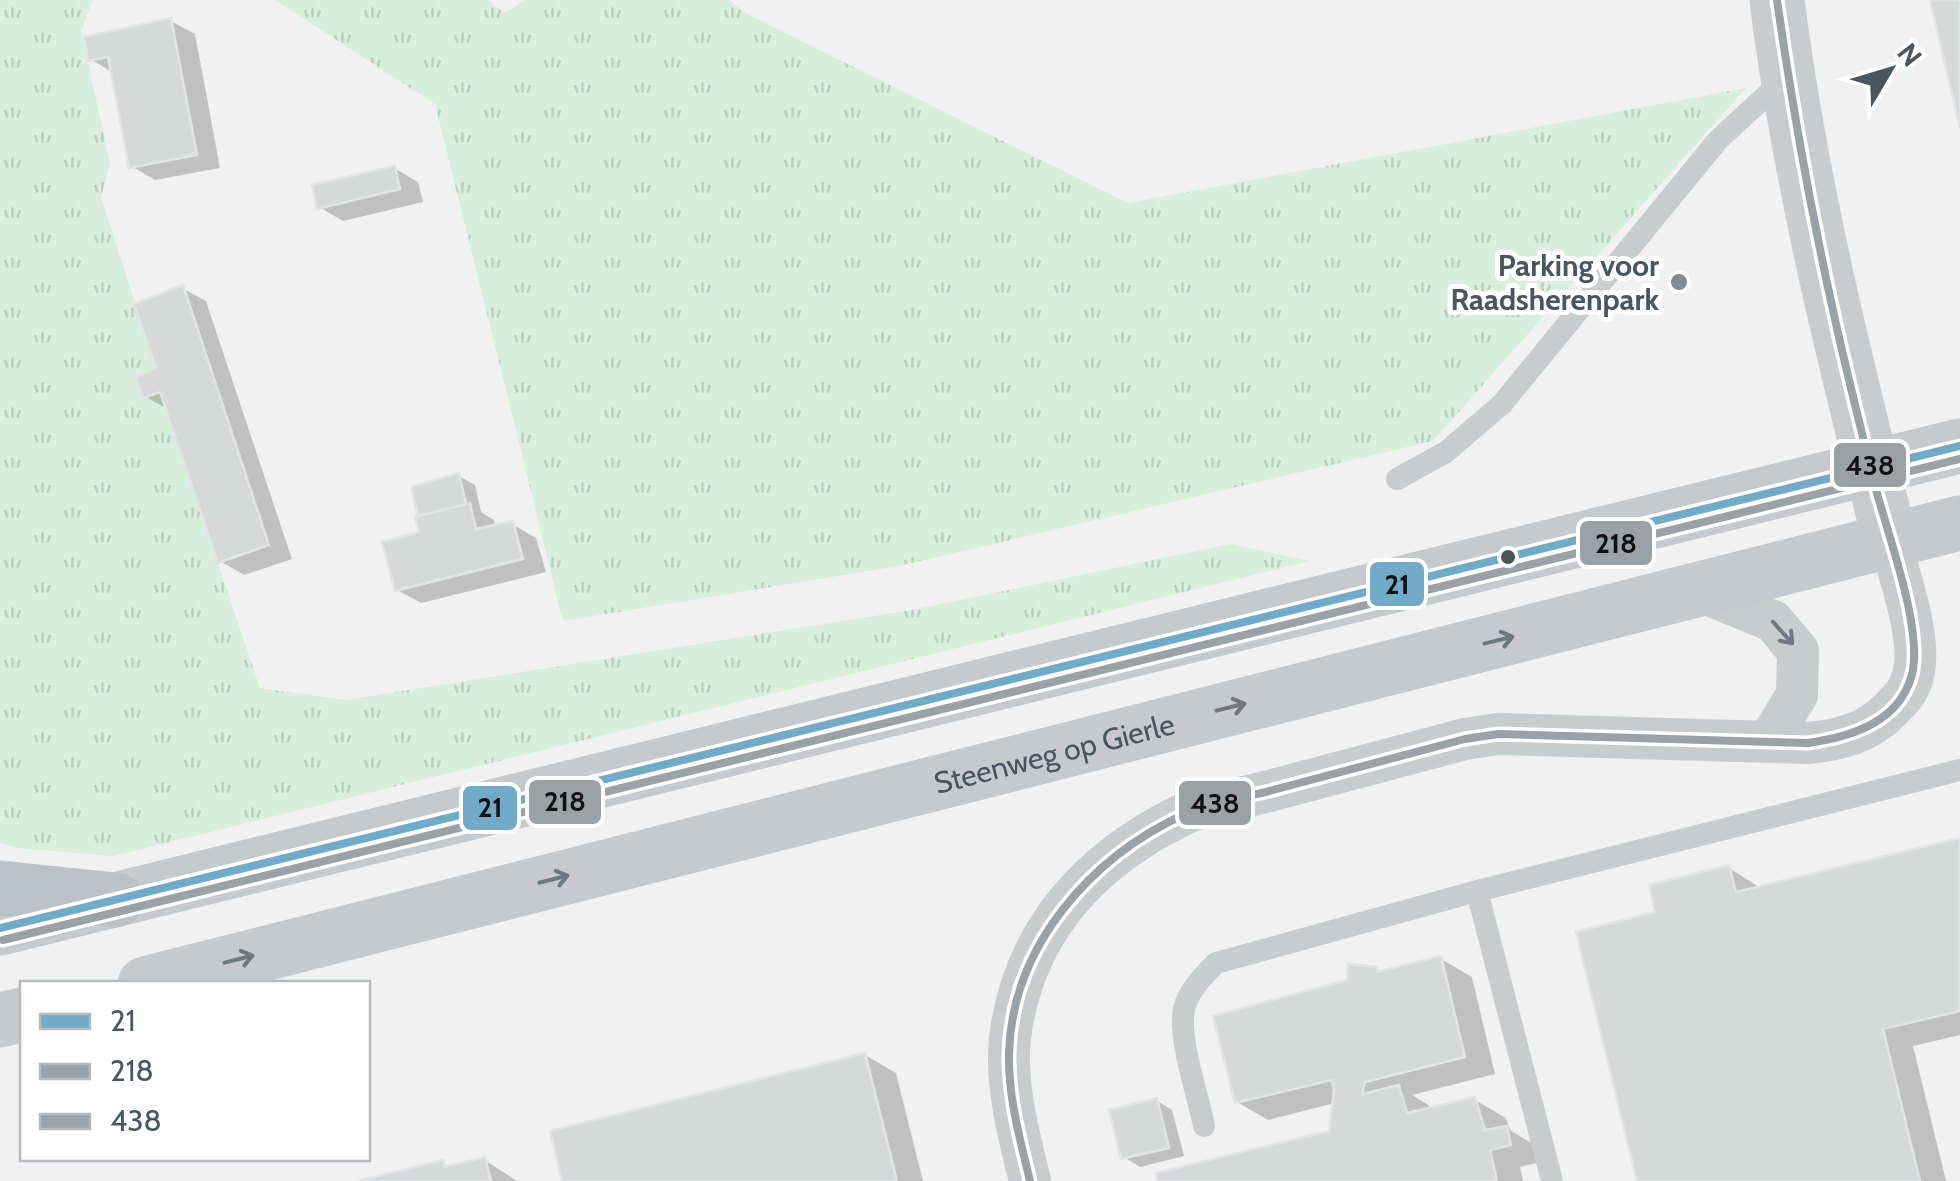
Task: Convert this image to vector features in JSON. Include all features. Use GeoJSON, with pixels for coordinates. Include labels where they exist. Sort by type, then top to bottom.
{"type":"FeatureCollection","features":[{"type":"Feature","properties":{"kind":"highway"},"geometry":{"type":"LineString","coordinates":[[0,888],[116,900]]}},
{"type":"Feature","properties":{"kind":"main road"},"geometry":{"type":"LineString","coordinates":[[0,928],[1960,446]]}},
{"type":"Feature","properties":{"kind":"main road","name":"Steenweg op Gierle"},"geometry":{"type":"LineString","coordinates":[[157,981],[1960,522]]}},
{"type":"Feature","properties":{"kind":"street"},"geometry":{"type":"LineString","coordinates":[[1030,1181],[1012,1098],[1010,1039],[1023,982],[1040,938],[1086,878],[1129,844],[1188,812],[1498,734],[1768,742],[1836,740],[1859,732],[1885,715],[1910,684],[1914,666],[1912,624],[1822,265],[1786,77],[1777,0]]}},
{"type":"Feature","properties":{"kind":"street"},"geometry":{"type":"LineString","coordinates":[[1697,590],[1773,621],[1798,651],[1797,694],[1768,742]]}},
{"type":"Feature","properties":{"kind":"lane"},"geometry":{"type":"LineString","coordinates":[[1397,478],[1446,452],[1502,404],[1718,140],[1786,77]]}},
{"type":"Feature","properties":{"kind":"lane"},"geometry":{"type":"LineString","coordinates":[[1204,1126],[1186,1038],[1184,1008],[1200,979],[1216,963],[1476,891],[1960,770]]}},
{"type":"Feature","properties":{"kind":"lane"},"geometry":{"type":"LineString","coordinates":[[1476,891],[1552,1181]]}},
{"type":"Feature","properties":{"kind":"green space"},"geometry":{"type":"Polygon","coordinates":[[[0,0],[93,0],[81,31],[110,163],[101,197],[156,368],[137,377],[144,398],[160,392],[260,688],[346,700],[912,610],[1230,544],[1310,561],[113,856],[17,848],[0,843],[0,0]]]}},
{"type":"Feature","properties":{"kind":"green space"},"geometry":{"type":"Polygon","coordinates":[[[275,0],[487,0],[505,13],[524,0],[729,0],[747,14],[1128,203],[1746,88],[1433,441],[899,566],[563,621],[435,104],[275,0]]]}},
{"type":"Feature","properties":{"kind":"building"},"geometry":{"type":"Polygon","coordinates":[[[1930,0],[1960,0],[1960,128],[1930,0]]]}},
{"type":"Feature","properties":{"kind":"building"},"geometry":{"type":"Polygon","coordinates":[[[171,18],[197,155],[129,168],[108,57],[88,61],[84,37],[171,18]]]}},
{"type":"Feature","properties":{"kind":"building"},"geometry":{"type":"Polygon","coordinates":[[[395,166],[400,189],[317,209],[312,185],[395,166]]]}},
{"type":"Feature","properties":{"kind":"building"},"geometry":{"type":"Polygon","coordinates":[[[183,285],[269,545],[218,563],[160,392],[143,398],[136,377],[156,368],[134,304],[183,285]]]}},
{"type":"Feature","properties":{"kind":"building"},"geometry":{"type":"Polygon","coordinates":[[[459,473],[466,504],[418,516],[411,487],[459,473]]]}},
{"type":"Feature","properties":{"kind":"building"},"geometry":{"type":"Polygon","coordinates":[[[470,503],[476,529],[513,521],[523,559],[395,591],[382,542],[419,532],[415,517],[470,503]]]}},
{"type":"Feature","properties":{"kind":"building"},"geometry":{"type":"Polygon","coordinates":[[[1960,838],[1960,1011],[1883,1029],[1920,1181],[1637,1181],[1576,932],[1655,912],[1649,885],[1729,865],[1736,892],[1960,838]]]}},
{"type":"Feature","properties":{"kind":"building"},"geometry":{"type":"Polygon","coordinates":[[[1441,956],[1465,1057],[1365,1082],[1362,1094],[1399,1085],[1407,1113],[1475,1097],[1485,1130],[1507,1126],[1511,1145],[1490,1150],[1497,1181],[1158,1181],[1156,1173],[1329,1131],[1332,1080],[1235,1103],[1213,1016],[1347,980],[1348,964],[1377,967],[1377,972],[1441,956]]]}},
{"type":"Feature","properties":{"kind":"building"},"geometry":{"type":"Polygon","coordinates":[[[865,1053],[897,1181],[562,1181],[550,1131],[865,1053]]]}},
{"type":"Feature","properties":{"kind":"building"},"geometry":{"type":"Polygon","coordinates":[[[1157,1098],[1169,1148],[1121,1159],[1109,1110],[1157,1098]]]}},
{"type":"Feature","properties":{"kind":"building"},"geometry":{"type":"Polygon","coordinates":[[[485,1157],[491,1181],[358,1181],[443,1160],[445,1167],[485,1157]]]}},
{"type":"Feature","properties":{"kind":"transit line","name":"438"},"geometry":{"type":"LineString","coordinates":[[1030,1181],[1015,1118],[1009,1069],[1014,1014],[1025,977],[1041,942],[1089,880],[1151,832],[1206,806],[1465,739],[1498,734],[1808,743],[1840,737],[1870,725],[1895,706],[1904,693],[1914,660],[1910,612],[1834,315],[1802,158],[1777,0]]}},
{"type":"Feature","properties":{"kind":"transit line","name":"21"},"geometry":{"type":"LineString","coordinates":[[0,928],[1960,446]]}},
{"type":"Feature","properties":{"kind":"transit line","name":"218"},"geometry":{"type":"LineString","coordinates":[[3,940],[1960,459]]}},
{"type":"Feature","properties":{"kind":"place","name":"Parking voor Raadsherenpark"},"geometry":{"type":"Point","coordinates":[1679,282]}}]}
